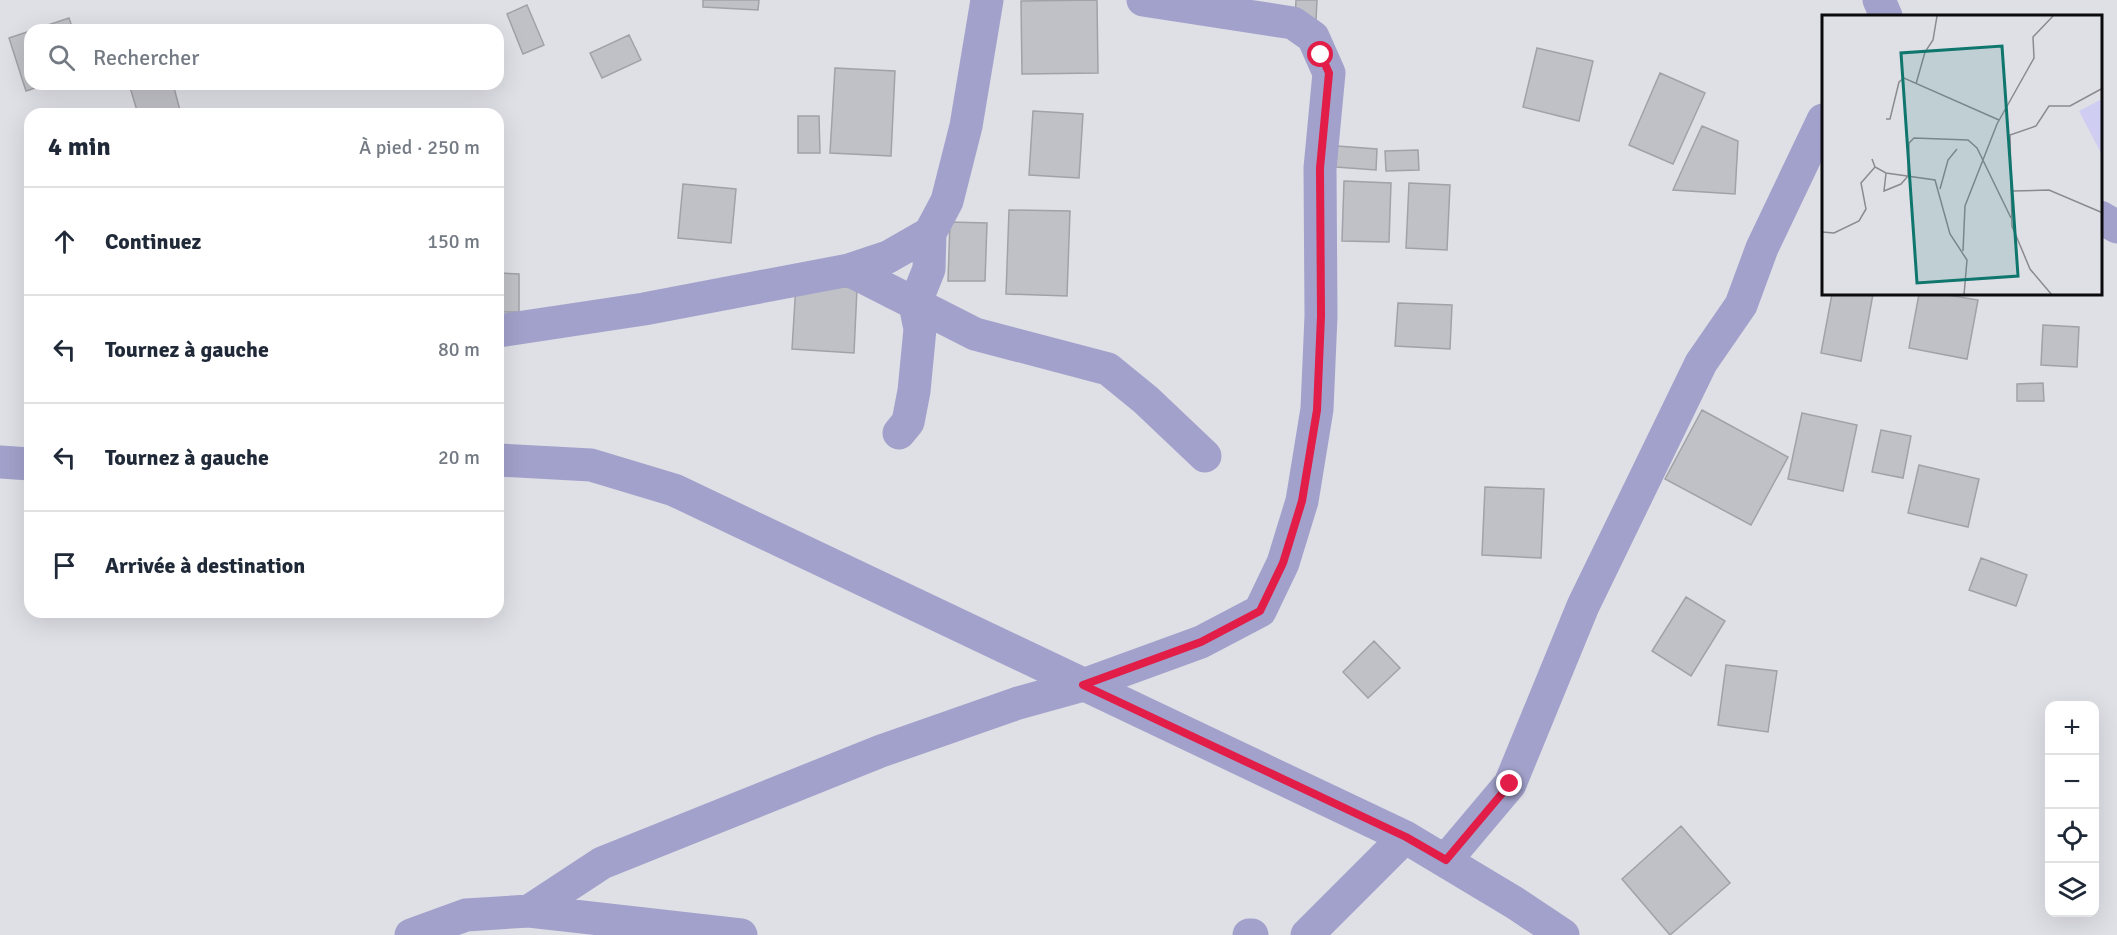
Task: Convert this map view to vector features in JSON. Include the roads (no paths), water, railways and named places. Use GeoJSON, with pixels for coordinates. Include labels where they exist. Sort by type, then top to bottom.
{"type":"FeatureCollection","features":[{"type":"Feature","properties":{"kind":"street"},"geometry":{"type":"LineString","coordinates":[[899,433],[908,422],[919,351],[920,329],[915,304],[928,269],[930,233],[947,201],[966,126],[987,0]]}},
{"type":"Feature","properties":{"kind":"street"},"geometry":{"type":"LineString","coordinates":[[529,911],[602,863],[880,751],[1018,703],[1083,685],[1201,642],[1260,611],[1283,563],[1302,501],[1317,410],[1321,316],[1320,168],[1329,73],[1313,37],[1293,22],[1143,0]]}},
{"type":"Feature","properties":{"kind":"street"},"geometry":{"type":"LineString","coordinates":[[1879,0],[1886,15]]}},
{"type":"Feature","properties":{"kind":"street"},"geometry":{"type":"LineString","coordinates":[[1446,860],[1510,784],[1582,606],[1701,363],[1741,305],[1762,249],[1822,122]]}},
{"type":"Feature","properties":{"kind":"street"},"geometry":{"type":"LineString","coordinates":[[2102,218],[2117,226]]}},
{"type":"Feature","properties":{"kind":"street"},"geometry":{"type":"LineString","coordinates":[[504,330],[644,309],[849,270],[888,257],[930,233]]}},
{"type":"Feature","properties":{"kind":"street"},"geometry":{"type":"LineString","coordinates":[[849,270],[975,334],[1108,369],[1146,400],[1205,456]]}},
{"type":"Feature","properties":{"kind":"street"},"geometry":{"type":"LineString","coordinates":[[504,460],[591,465],[674,490],[1406,837],[1563,935]]}},
{"type":"Feature","properties":{"kind":"street"},"geometry":{"type":"LineString","coordinates":[[0,462],[24,464]]}},
{"type":"Feature","properties":{"kind":"street"},"geometry":{"type":"LineString","coordinates":[[1307,935],[1406,837]]}},
{"type":"Feature","properties":{"kind":"street"},"geometry":{"type":"LineString","coordinates":[[411,935],[466,915],[529,911],[741,935]]}}]}
